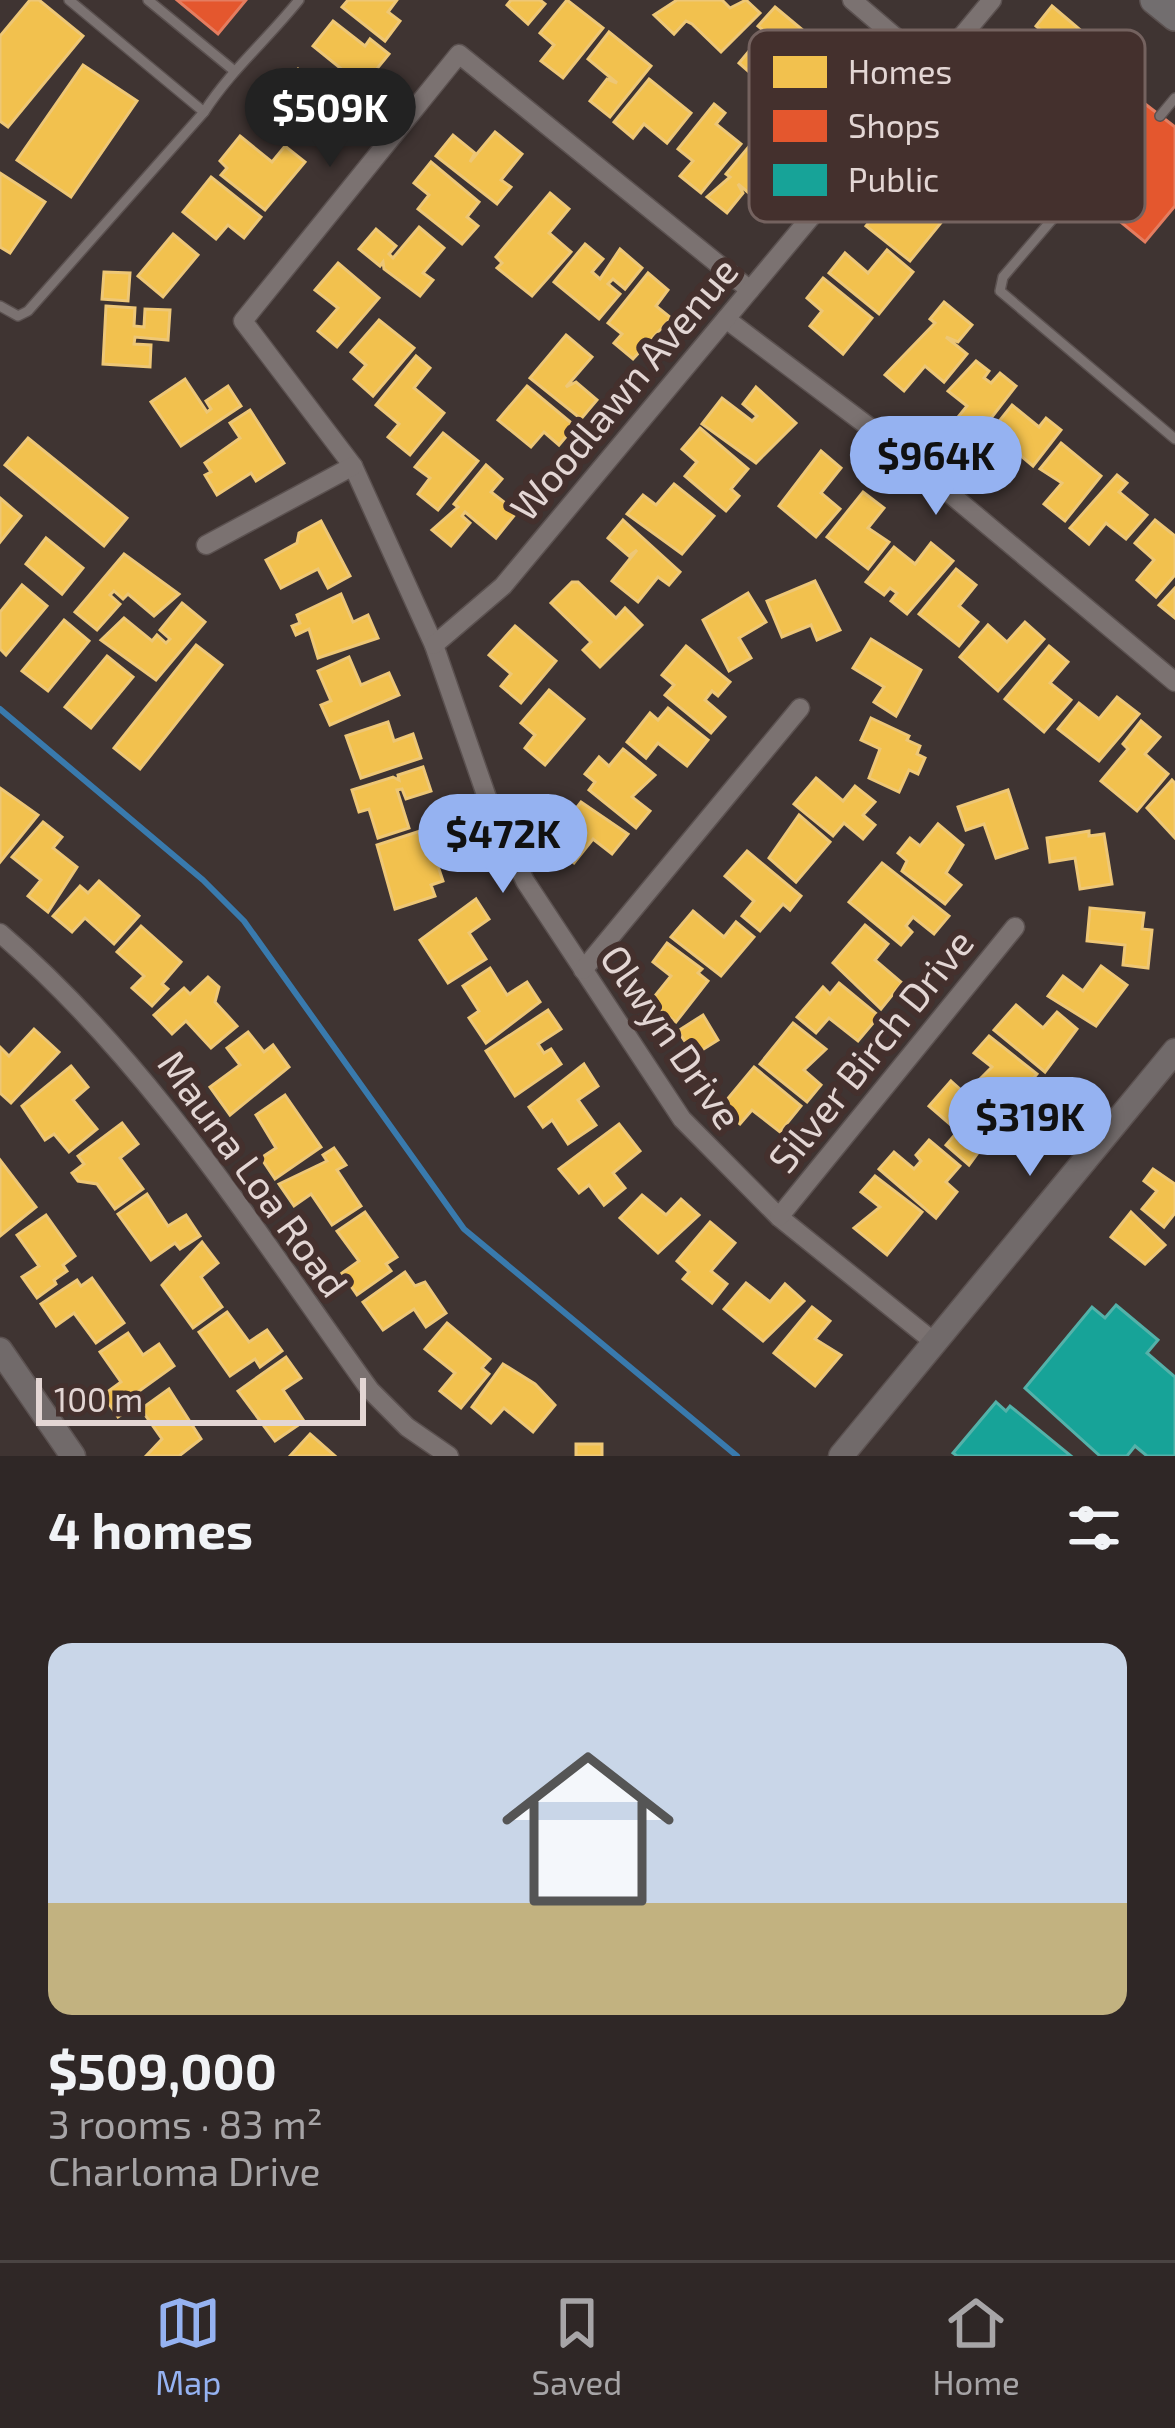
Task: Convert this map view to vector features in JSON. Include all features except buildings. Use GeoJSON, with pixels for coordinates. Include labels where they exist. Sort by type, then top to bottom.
{"type":"FeatureCollection","features":[{"type":"Feature","properties":{"kind":"main road"},"geometry":{"type":"LineString","coordinates":[[1154,0],[1175,17]]}},
{"type":"Feature","properties":{"kind":"main road"},"geometry":{"type":"LineString","coordinates":[[841,1456],[1174,1053]]}},
{"type":"Feature","properties":{"kind":"main road"},"geometry":{"type":"LineString","coordinates":[[0,1350],[73,1456]]}},
{"type":"Feature","properties":{"kind":"street"},"geometry":{"type":"LineString","coordinates":[[852,0],[887,30]]}},
{"type":"Feature","properties":{"kind":"street","name":"Woodlawn Avenue"},"geometry":{"type":"LineString","coordinates":[[967,30],[992,0]]}},
{"type":"Feature","properties":{"kind":"street","name":"Olwyn Drive"},"geometry":{"type":"LineString","coordinates":[[750,290],[459,54],[243,321],[353,466],[434,645],[491,809],[525,881],[682,1119],[778,1217],[934,1342]]}},
{"type":"Feature","properties":{"kind":"street","name":"Woodlawn Avenue"},"geometry":{"type":"LineString","coordinates":[[434,645],[502,586],[807,222]]}},
{"type":"Feature","properties":{"kind":"street"},"geometry":{"type":"LineString","coordinates":[[726,319],[881,436],[1175,682]]}},
{"type":"Feature","properties":{"kind":"street"},"geometry":{"type":"LineString","coordinates":[[206,545],[353,466]]}},
{"type":"Feature","properties":{"kind":"street"},"geometry":{"type":"LineString","coordinates":[[583,970],[800,708]]}},
{"type":"Feature","properties":{"kind":"street","name":"Silver Birch Drive"},"geometry":{"type":"LineString","coordinates":[[778,1217],[1015,927]]}},
{"type":"Feature","properties":{"kind":"street","name":"Mauna Loa Road"},"geometry":{"type":"LineString","coordinates":[[0,933],[101,1027],[163,1101],[370,1390],[407,1427],[449,1456]]}},
{"type":"Feature","properties":{"kind":"lane"},"geometry":{"type":"LineString","coordinates":[[69,0],[204,112]]}},
{"type":"Feature","properties":{"kind":"lane"},"geometry":{"type":"LineString","coordinates":[[148,0],[232,68]]}},
{"type":"Feature","properties":{"kind":"lane"},"geometry":{"type":"LineString","coordinates":[[0,306],[18,316],[28,311],[204,112],[232,68],[250,60],[299,0]]}},
{"type":"Feature","properties":{"kind":"lane"},"geometry":{"type":"LineString","coordinates":[[1160,116],[1175,98]]}},
{"type":"Feature","properties":{"kind":"lane"},"geometry":{"type":"LineString","coordinates":[[1050,222],[1004,277],[1000,291],[1175,440]]}},
{"type":"Feature","properties":{"kind":"waterway"},"geometry":{"type":"LineString","coordinates":[[0,709],[203,880],[244,921],[464,1229],[737,1456]]}}]}
